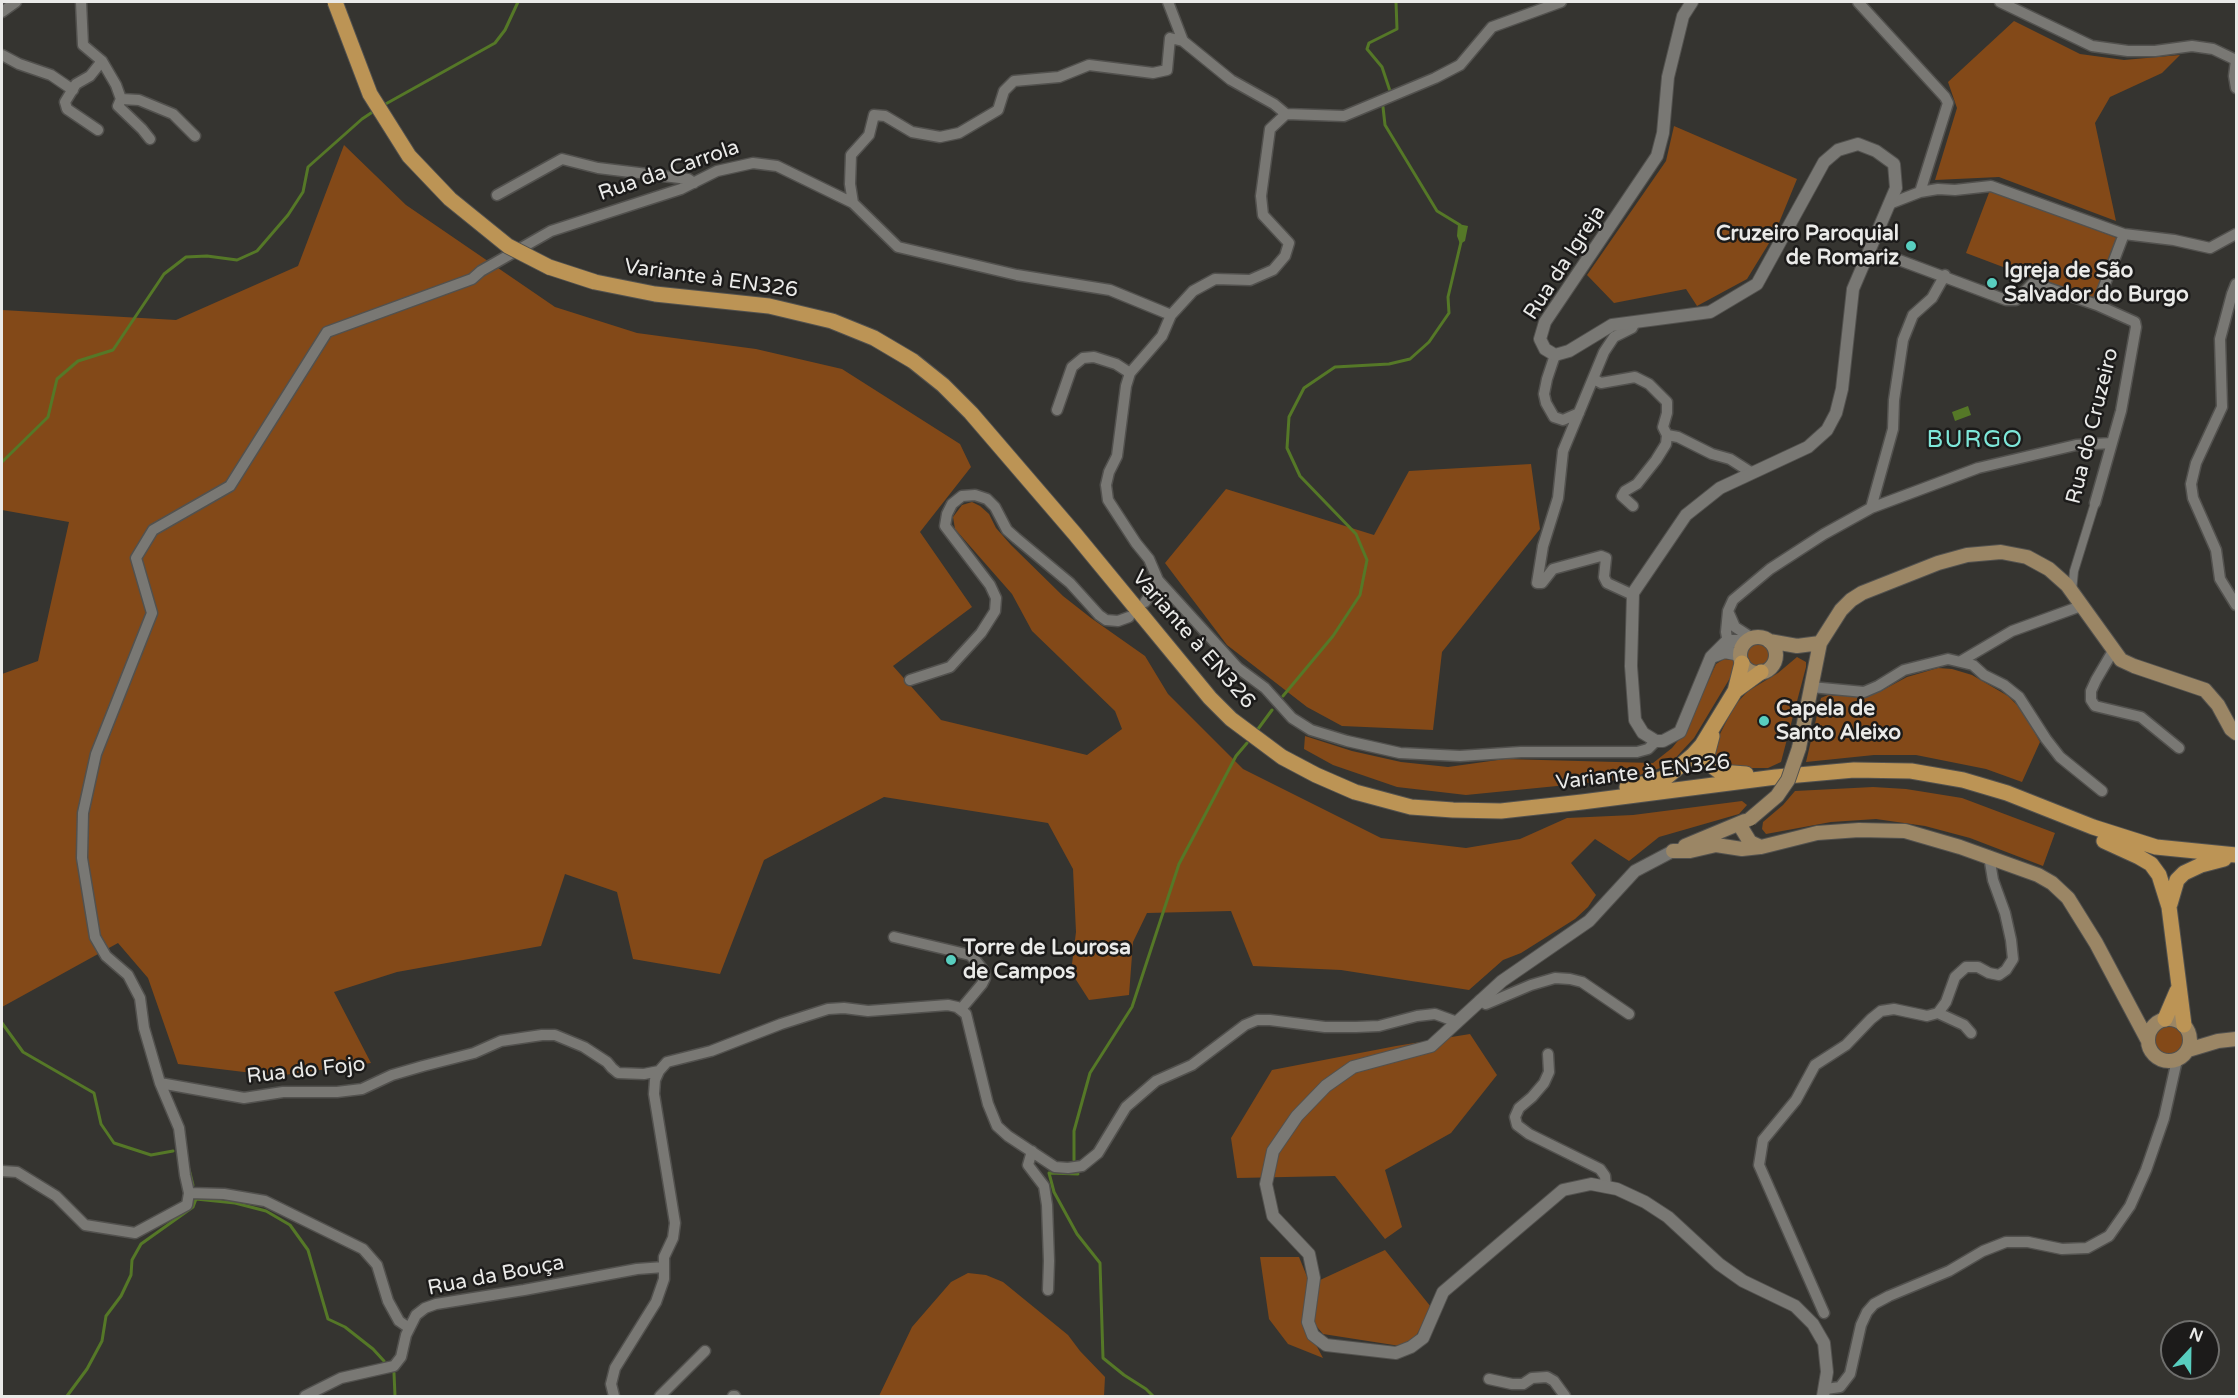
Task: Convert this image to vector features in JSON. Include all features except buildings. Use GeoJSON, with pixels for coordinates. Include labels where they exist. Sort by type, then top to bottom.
{"type":"FeatureCollection","features":[{"type":"Feature","properties":{"kind":"main road","name":"Variante à EN326"},"geometry":{"type":"LineString","coordinates":[[335,2],[370,94],[409,156],[450,200],[507,246],[549,267],[605,284],[655,294],[769,306],[832,321],[874,338],[913,360],[970,412],[1076,534],[1210,698],[1231,719],[1258,740],[1282,757],[1316,775],[1355,792],[1411,807],[1501,811],[1776,777],[1854,770],[1911,771],[1963,780],[2007,793],[2093,827],[2146,844],[2190,852],[2236,856]]}},
{"type":"Feature","properties":{"kind":"main road"},"geometry":{"type":"LineString","coordinates":[[1673,850],[1744,821],[1777,796],[1788,780],[1799,748],[1820,643],[1841,610],[1862,593],[1938,563],[1967,555],[2001,552],[2027,557],[2049,569],[2072,593],[2121,660],[2205,690],[2236,733]]}},
{"type":"Feature","properties":{"kind":"main road"},"geometry":{"type":"LineString","coordinates":[[1735,691],[1735,653],[1749,640],[1758,637],[1797,646],[1820,643]]}},
{"type":"Feature","properties":{"kind":"main road"},"geometry":{"type":"LineString","coordinates":[[1769,641],[1775,650],[1775,660]]}},
{"type":"Feature","properties":{"kind":"main road"},"geometry":{"type":"LineString","coordinates":[[1582,802],[1617,789],[1656,782],[1668,776],[1693,755],[1735,691],[1770,668],[1775,660],[1797,646]]}},
{"type":"Feature","properties":{"kind":"main road"},"geometry":{"type":"LineString","coordinates":[[1735,653],[1750,671],[1761,672]]}},
{"type":"Feature","properties":{"kind":"main road"},"geometry":{"type":"LineString","coordinates":[[1716,720],[1707,755],[1709,764],[1727,773],[1776,777]]}},
{"type":"Feature","properties":{"kind":"main road"},"geometry":{"type":"LineString","coordinates":[[1673,850],[1690,851],[1716,845],[1742,849],[1761,847],[1817,833],[1859,830],[1905,831],[1989,856],[2038,875],[2052,883],[2068,898],[2096,943],[2129,1003],[2147,1039],[2148,1046],[2156,1057],[2170,1061],[2177,1060],[2187,1050],[2190,1043],[2178,988],[2169,907],[2160,875],[2151,864],[2139,857],[2046,814],[2007,793]]}},
{"type":"Feature","properties":{"kind":"main road"},"geometry":{"type":"LineString","coordinates":[[1744,821],[1750,842],[1761,847]]}},
{"type":"Feature","properties":{"kind":"main road"},"geometry":{"type":"LineString","coordinates":[[2169,907],[2177,880],[2184,873],[2201,865],[2236,856]]}},
{"type":"Feature","properties":{"kind":"main road"},"geometry":{"type":"LineString","coordinates":[[2147,1039],[2153,1026],[2162,1020],[2175,999],[2178,988]]}},
{"type":"Feature","properties":{"kind":"main road"},"geometry":{"type":"LineString","coordinates":[[2129,1003],[2162,1020],[2172,1019],[2186,1028],[2218,1041]]}},
{"type":"Feature","properties":{"kind":"main road"},"geometry":{"type":"LineString","coordinates":[[2187,1050],[2218,1041],[2236,1040]]}},
{"type":"Feature","properties":{"kind":"street"},"geometry":{"type":"LineString","coordinates":[[2,12],[16,2]]}},
{"type":"Feature","properties":{"kind":"street"},"geometry":{"type":"LineString","coordinates":[[81,2],[83,45],[102,61],[116,85],[121,99],[118,106],[150,140]]}},
{"type":"Feature","properties":{"kind":"street"},"geometry":{"type":"LineString","coordinates":[[1168,2],[1183,40],[1231,80],[1274,104],[1286,114],[1344,116],[1461,65],[1492,27],[1561,2]]}},
{"type":"Feature","properties":{"kind":"street","name":"Rua da Igreja"},"geometry":{"type":"LineString","coordinates":[[1555,355],[1545,349],[1539,339],[1545,322],[1657,156],[1663,133],[1668,77],[1683,16],[1692,2]]}},
{"type":"Feature","properties":{"kind":"street"},"geometry":{"type":"LineString","coordinates":[[1858,2],[1948,103],[1920,192]]}},
{"type":"Feature","properties":{"kind":"street"},"geometry":{"type":"LineString","coordinates":[[2000,2],[2092,46],[2128,51],[2155,51],[2192,46],[2213,49],[2236,60],[2234,76],[2236,88]]}},
{"type":"Feature","properties":{"kind":"street"},"geometry":{"type":"LineString","coordinates":[[853,203],[850,184],[851,155],[869,135],[874,115],[885,116],[912,132],[940,137],[959,133],[998,110],[1004,91],[1014,81],[1059,77],[1089,65],[1153,73],[1167,70],[1170,38],[1183,40]]}},
{"type":"Feature","properties":{"kind":"street"},"geometry":{"type":"LineString","coordinates":[[2,55],[19,64],[51,75],[73,90]]}},
{"type":"Feature","properties":{"kind":"street"},"geometry":{"type":"LineString","coordinates":[[98,130],[67,109],[65,102],[76,84],[90,76],[102,61]]}},
{"type":"Feature","properties":{"kind":"street"},"geometry":{"type":"LineString","coordinates":[[121,99],[140,100],[173,114],[195,136]]}},
{"type":"Feature","properties":{"kind":"street"},"geometry":{"type":"LineString","coordinates":[[1286,114],[1270,129],[1261,196],[1263,215],[1289,243],[1285,256],[1273,270],[1250,280],[1215,279],[1193,291],[1171,315],[1162,336],[1130,373],[1126,386],[1117,456],[1109,472],[1106,485],[1108,500],[1149,559],[1158,580],[1238,668],[1265,688],[1292,718],[1311,730],[1400,753],[1460,756],[1521,752],[1637,752],[1648,749],[1656,741]]}},
{"type":"Feature","properties":{"kind":"street"},"geometry":{"type":"LineString","coordinates":[[1579,413],[1563,420],[1554,417],[1548,408],[1544,394],[1555,355],[1569,351],[1612,325],[1710,312],[1757,284],[1824,162],[1838,150],[1857,144],[1876,150],[1894,164],[1896,188],[1853,289],[1842,389],[1836,413],[1827,430],[1808,447],[1720,488],[1686,515],[1633,595],[1631,666],[1635,720],[1643,733],[1656,741],[1663,741],[1680,732],[1711,657],[1722,652],[1735,653],[1728,611],[1733,600],[1770,569],[1824,534],[1871,508],[1978,468],[2076,445],[2112,443]]}},
{"type":"Feature","properties":{"kind":"street"},"geometry":{"type":"LineString","coordinates":[[496,195],[562,159],[598,168],[672,176],[688,179],[694,183]]}},
{"type":"Feature","properties":{"kind":"street","name":"Rua da Carrola"},"geometry":{"type":"LineString","coordinates":[[160,1083],[144,1028],[140,998],[128,975],[106,956],[95,936],[82,858],[83,813],[96,754],[152,613],[136,558],[153,530],[230,486],[327,332],[472,279],[481,271],[551,231],[681,189],[726,169],[753,163],[777,166],[853,203],[898,247],[1017,275],[1110,290],[1171,315]]}},
{"type":"Feature","properties":{"kind":"street"},"geometry":{"type":"LineString","coordinates":[[1889,204],[1920,192],[1991,186],[2124,234],[2174,240],[2211,248],[2236,234]]}},
{"type":"Feature","properties":{"kind":"street"},"geometry":{"type":"LineString","coordinates":[[1866,258],[1882,256],[1899,260],[1945,275],[2006,300],[2016,300],[2033,283],[2097,305],[2124,234]]}},
{"type":"Feature","properties":{"kind":"street"},"geometry":{"type":"LineString","coordinates":[[1871,508],[1893,429],[1894,400],[1902,340],[1912,315],[1932,298],[1945,275]]}},
{"type":"Feature","properties":{"kind":"street"},"geometry":{"type":"LineString","coordinates":[[2236,284],[2220,339],[2222,407],[2196,464],[2191,484],[2193,498],[2216,550],[2220,579],[2236,605]]}},
{"type":"Feature","properties":{"kind":"street","name":"Rua do Cruzeiro"},"geometry":{"type":"LineString","coordinates":[[2072,593],[2074,571],[2121,411],[2136,327],[2135,322],[2097,305]]}},
{"type":"Feature","properties":{"kind":"street"},"geometry":{"type":"LineString","coordinates":[[1633,595],[1607,583],[1604,577],[1606,558],[1601,556],[1553,569],[1542,583],[1537,583],[1543,546],[1558,498],[1563,451],[1604,352],[1614,337],[1632,328],[1635,322]]}},
{"type":"Feature","properties":{"kind":"street"},"geometry":{"type":"LineString","coordinates":[[1057,410],[1072,367],[1083,358],[1094,357],[1116,364],[1130,373]]}},
{"type":"Feature","properties":{"kind":"street"},"geometry":{"type":"LineString","coordinates":[[1593,380],[1601,384],[1635,377],[1650,384],[1667,402],[1663,427],[1667,435],[1666,444],[1637,484],[1625,491],[1622,496],[1633,506]]}},
{"type":"Feature","properties":{"kind":"street"},"geometry":{"type":"LineString","coordinates":[[1667,435],[1678,437],[1712,454],[1730,459],[1752,473]]}},
{"type":"Feature","properties":{"kind":"street"},"geometry":{"type":"LineString","coordinates":[[910,680],[950,667],[981,633],[995,611],[996,598],[990,585],[945,526],[952,504],[962,496],[975,495],[987,499],[995,507],[1007,530],[1070,583],[1099,615],[1106,620],[1118,621],[1129,617]]}},
{"type":"Feature","properties":{"kind":"street"},"geometry":{"type":"LineString","coordinates":[[1145,602],[1156,587],[1158,580]]}},
{"type":"Feature","properties":{"kind":"street"},"geometry":{"type":"LineString","coordinates":[[1961,661],[2012,631],[2081,606]]}},
{"type":"Feature","properties":{"kind":"street"},"geometry":{"type":"LineString","coordinates":[[1728,611],[1735,627],[1749,640]]}},
{"type":"Feature","properties":{"kind":"street"},"geometry":{"type":"LineString","coordinates":[[2113,651],[2091,691],[2091,700],[2095,706],[2140,717],[2179,748]]}},
{"type":"Feature","properties":{"kind":"street"},"geometry":{"type":"LineString","coordinates":[[1811,687],[1864,692],[1904,670],[1948,659],[1973,665],[1984,675],[2004,685],[2019,697],[2046,740],[2060,757],[2102,791]]}},
{"type":"Feature","properties":{"kind":"street"},"geometry":{"type":"LineString","coordinates":[[1673,850],[1635,871],[1589,921],[1502,981],[1431,1046],[1353,1067],[1326,1086],[1297,1116],[1273,1151],[1266,1184],[1273,1216],[1309,1254],[1314,1278],[1308,1322],[1313,1335],[1326,1345],[1396,1353],[1411,1347],[1423,1338],[1443,1292],[1563,1190],[1591,1184],[1617,1189],[1645,1202],[1668,1217],[1719,1264],[1743,1281],[1795,1306],[1813,1324],[1824,1343],[1827,1372],[1824,1393],[1840,1387],[1850,1374],[1861,1325],[1874,1304],[1949,1271],[1983,1251],[2006,1242],[2028,1242],[2062,1249],[2087,1248],[2109,1236],[2130,1206],[2146,1170],[2164,1118],[2177,1060]]}},
{"type":"Feature","properties":{"kind":"street"},"geometry":{"type":"LineString","coordinates":[[1824,1313],[1759,1165],[1763,1140],[1787,1113],[1815,1065],[1846,1045],[1871,1018],[1881,1011],[1894,1009],[1927,1016],[1938,1013],[1946,1002],[1955,977],[1966,967],[1978,966],[1989,973],[1999,975],[2006,970],[2013,959],[2005,913],[1993,880],[1989,856]]}},
{"type":"Feature","properties":{"kind":"street"},"geometry":{"type":"LineString","coordinates":[[894,937],[970,955],[976,961],[984,971],[985,978],[961,1009]]}},
{"type":"Feature","properties":{"kind":"street"},"geometry":{"type":"LineString","coordinates":[[1480,1000],[1486,1004],[1531,985],[1555,978],[1570,979],[1582,982],[1629,1014]]}},
{"type":"Feature","properties":{"kind":"street"},"geometry":{"type":"LineString","coordinates":[[613,1395],[611,1384],[615,1368],[656,1302],[664,1279],[664,1257],[674,1238],[675,1223],[654,1094],[655,1080],[667,1062],[711,1050],[828,1009],[868,1011],[948,1005],[961,1009],[966,1014],[988,1104],[998,1126],[1008,1136],[1055,1167],[1068,1168],[1082,1166],[1098,1153],[1126,1107],[1156,1081],[1192,1065],[1223,1044],[1245,1025],[1257,1020],[1325,1027],[1379,1026],[1417,1016],[1435,1014],[1457,1022]]}},
{"type":"Feature","properties":{"kind":"street"},"geometry":{"type":"LineString","coordinates":[[1938,1013],[1964,1025],[1971,1033]]}},
{"type":"Feature","properties":{"kind":"street","name":"Rua do Fojo"},"geometry":{"type":"LineString","coordinates":[[160,1083],[244,1098],[283,1092],[337,1092],[362,1089],[423,1065],[474,1053],[501,1041],[542,1035],[555,1035],[584,1047],[607,1062],[618,1073],[644,1074],[659,1071]]}},
{"type":"Feature","properties":{"kind":"street"},"geometry":{"type":"LineString","coordinates":[[1548,1054],[1549,1072],[1544,1083],[1519,1108],[1515,1117],[1517,1125],[1528,1134],[1600,1169],[1605,1176],[1606,1187]]}},
{"type":"Feature","properties":{"kind":"street"},"geometry":{"type":"LineString","coordinates":[[2,1171],[17,1172],[57,1196],[85,1225],[135,1233],[187,1205],[189,1193],[179,1128],[160,1083]]}},
{"type":"Feature","properties":{"kind":"street"},"geometry":{"type":"LineString","coordinates":[[1032,1151],[1028,1166],[1044,1186],[1047,1205],[1048,1290]]}},
{"type":"Feature","properties":{"kind":"street"},"geometry":{"type":"LineString","coordinates":[[189,1193],[224,1194],[265,1202],[363,1249],[377,1265],[388,1301],[399,1321],[409,1328]]}},
{"type":"Feature","properties":{"kind":"street","name":"Rua da Bouça"},"geometry":{"type":"LineString","coordinates":[[305,1396],[341,1378],[394,1366],[401,1357],[409,1328],[416,1316],[425,1308],[436,1304],[637,1269],[664,1267]]}},
{"type":"Feature","properties":{"kind":"street"},"geometry":{"type":"LineString","coordinates":[[660,1396],[705,1351]]}},
{"type":"Feature","properties":{"kind":"street"},"geometry":{"type":"LineString","coordinates":[[1489,1379],[1523,1384],[1532,1378],[1547,1377],[1554,1381],[1565,1396]]}},
{"type":"Feature","properties":{"kind":"shaded area"},"geometry":{"type":"Polygon","coordinates":[[[2014,21],[2080,54],[2124,60],[2180,55],[2162,73],[2110,97],[2095,123],[2116,221],[1999,177],[1935,180],[1957,108],[1948,82],[2014,21]]]}},
{"type":"Feature","properties":{"kind":"shaded area"},"geometry":{"type":"Polygon","coordinates":[[[1674,126],[1797,179],[1774,235],[1747,279],[1697,306],[1686,289],[1614,303],[1587,275],[1666,161],[1674,126]]]}},
{"type":"Feature","properties":{"kind":"shaded area"},"geometry":{"type":"Polygon","coordinates":[[[344,145],[406,205],[555,307],[637,333],[756,349],[842,369],[960,444],[971,467],[920,532],[972,607],[893,666],[941,720],[1087,755],[1122,729],[1115,711],[1032,631],[1012,594],[955,529],[953,517],[962,505],[972,502],[989,514],[996,528],[1011,545],[1063,596],[1145,656],[1168,694],[1243,769],[1381,838],[1466,848],[1520,839],[1567,818],[1633,815],[1742,801],[1747,805],[1739,814],[1659,837],[1629,861],[1595,839],[1571,863],[1596,895],[1588,907],[1575,919],[1521,953],[1503,960],[1469,990],[1341,970],[1253,966],[1231,911],[1147,913],[1133,942],[1129,995],[1089,1000],[1071,972],[1076,932],[1073,869],[1048,823],[884,797],[764,860],[720,974],[633,959],[617,892],[565,874],[541,946],[397,972],[334,992],[371,1063],[277,1076],[178,1064],[148,978],[118,943],[2,1007],[2,674],[38,661],[69,522],[2,510],[2,310],[176,320],[298,266],[344,145]]]}},
{"type":"Feature","properties":{"kind":"shaded area"},"geometry":{"type":"Polygon","coordinates":[[[1990,190],[2117,238],[2093,301],[1966,253],[1990,190]]]}},
{"type":"Feature","properties":{"kind":"shaded area"},"geometry":{"type":"Polygon","coordinates":[[[1458,224],[1468,226],[1465,241],[1460,244],[1457,236],[1458,224]]]}},
{"type":"Feature","properties":{"kind":"shaded area"},"geometry":{"type":"Polygon","coordinates":[[[1968,406],[1971,415],[1955,421],[1952,412],[1968,406]]]}},
{"type":"Feature","properties":{"kind":"shaded area"},"geometry":{"type":"Polygon","coordinates":[[[1531,464],[1540,529],[1442,652],[1433,730],[1342,726],[1307,707],[1227,645],[1165,563],[1226,489],[1374,535],[1409,471],[1531,464]]]}},
{"type":"Feature","properties":{"kind":"shaded area"},"geometry":{"type":"Polygon","coordinates":[[[1758,642],[1767,645],[1770,654],[1767,663],[1758,666],[1749,663],[1746,654],[1749,645],[1758,642]]]}},
{"type":"Feature","properties":{"kind":"shaded area"},"geometry":{"type":"Polygon","coordinates":[[[1797,657],[1806,662],[1806,667],[1781,762],[1768,768],[1732,768],[1716,764],[1713,755],[1716,742],[1734,706],[1748,691],[1778,673],[1797,657]]]}},
{"type":"Feature","properties":{"kind":"shaded area"},"geometry":{"type":"Polygon","coordinates":[[[1724,659],[1733,660],[1736,668],[1694,738],[1669,765],[1628,779],[1466,795],[1397,787],[1333,765],[1304,749],[1305,736],[1352,751],[1401,762],[1448,767],[1505,759],[1653,763],[1672,748],[1685,732],[1716,664],[1724,659]]]}},
{"type":"Feature","properties":{"kind":"shaded area"},"geometry":{"type":"Polygon","coordinates":[[[1938,668],[1952,669],[1972,675],[2008,696],[2023,711],[2040,742],[2022,782],[1986,769],[1916,755],[1874,755],[1806,762],[1821,698],[1828,695],[1862,697],[1881,691],[1907,677],[1938,668]]]}},
{"type":"Feature","properties":{"kind":"shaded area"},"geometry":{"type":"Polygon","coordinates":[[[1873,787],[1906,789],[1962,798],[2055,833],[2043,866],[1970,838],[1925,826],[1876,819],[1831,822],[1766,834],[1762,829],[1763,822],[1795,791],[1873,787]]]}},
{"type":"Feature","properties":{"kind":"shaded area"},"geometry":{"type":"Polygon","coordinates":[[[2169,1024],[2180,1029],[2185,1040],[2180,1051],[2169,1056],[2158,1051],[2153,1040],[2158,1029],[2169,1024]]]}},
{"type":"Feature","properties":{"kind":"shaded area"},"geometry":{"type":"Polygon","coordinates":[[[1470,1034],[1497,1075],[1451,1133],[1385,1170],[1402,1227],[1385,1239],[1335,1176],[1237,1178],[1231,1138],[1272,1070],[1470,1034]]]}},
{"type":"Feature","properties":{"kind":"shaded area"},"geometry":{"type":"Polygon","coordinates":[[[1385,1250],[1431,1307],[1414,1340],[1400,1346],[1323,1334],[1312,1321],[1320,1280],[1385,1250]]]}},
{"type":"Feature","properties":{"kind":"shaded area"},"geometry":{"type":"Polygon","coordinates":[[[1260,1257],[1299,1257],[1308,1279],[1303,1320],[1323,1358],[1288,1344],[1269,1319],[1260,1257]]]}},
{"type":"Feature","properties":{"kind":"shaded area"},"geometry":{"type":"Polygon","coordinates":[[[968,1273],[986,1275],[1003,1282],[1068,1335],[1105,1377],[1104,1396],[879,1396],[912,1327],[951,1282],[968,1273]]]}},
{"type":"Feature","properties":{"kind":"waterway"},"geometry":{"type":"LineString","coordinates":[[382,106],[495,43],[505,30],[518,2]]}},
{"type":"Feature","properties":{"kind":"waterway"},"geometry":{"type":"LineString","coordinates":[[1390,91],[1382,67],[1367,49],[1369,43],[1397,29],[1396,2]]}},
{"type":"Feature","properties":{"kind":"waterway"},"geometry":{"type":"LineString","coordinates":[[1383,107],[1385,125],[1437,211],[1460,225]]}},
{"type":"Feature","properties":{"kind":"waterway"},"geometry":{"type":"LineString","coordinates":[[2,462],[48,417],[57,379],[78,361],[113,350],[164,274],[186,257],[207,256],[237,260],[257,251],[288,215],[303,192],[308,167],[374,111]]}},
{"type":"Feature","properties":{"kind":"waterway"},"geometry":{"type":"LineString","coordinates":[[1283,696],[1333,636],[1360,595],[1367,560],[1356,534],[1300,476],[1287,448],[1289,417],[1304,388],[1335,367],[1389,364],[1410,359],[1429,342],[1449,313],[1448,297],[1461,242]]}},
{"type":"Feature","properties":{"kind":"waterway"},"geometry":{"type":"LineString","coordinates":[[1258,729],[1272,710]]}},
{"type":"Feature","properties":{"kind":"waterway"},"geometry":{"type":"LineString","coordinates":[[1074,1160],[1074,1131],[1090,1073],[1132,1007],[1179,864],[1236,756],[1247,743]]}},
{"type":"Feature","properties":{"kind":"waterway"},"geometry":{"type":"LineString","coordinates":[[2,1023],[23,1052],[94,1093],[101,1124],[114,1143],[151,1155],[173,1151]]}},
{"type":"Feature","properties":{"kind":"waterway"},"geometry":{"type":"LineString","coordinates":[[189,1169],[193,1185]]}},
{"type":"Feature","properties":{"kind":"waterway"},"geometry":{"type":"LineString","coordinates":[[1078,1174],[1049,1173],[1054,1192],[1077,1234],[1100,1263],[1103,1358],[1153,1396]]}},
{"type":"Feature","properties":{"kind":"waterway"},"geometry":{"type":"LineString","coordinates":[[67,1396],[87,1369],[102,1341],[106,1316],[121,1296],[131,1275],[132,1260],[141,1244],[193,1207],[196,1199],[235,1203],[266,1211],[290,1225],[308,1250],[328,1319],[345,1327],[373,1349],[384,1361]]}},
{"type":"Feature","properties":{"kind":"waterway"},"geometry":{"type":"LineString","coordinates":[[394,1373],[395,1396]]}},
{"type":"Feature","properties":{"kind":"place","name":"Cruzeiro Paroquial de Romariz"},"geometry":{"type":"Point","coordinates":[1911,246]}},
{"type":"Feature","properties":{"kind":"place","name":"Igreja de São Salvador do Burgo"},"geometry":{"type":"Point","coordinates":[1992,283]}},
{"type":"Feature","properties":{"kind":"place","name":"Capela de Santo Aleixo"},"geometry":{"type":"Point","coordinates":[1764,721]}},
{"type":"Feature","properties":{"kind":"place","name":"Torre de Lourosa de Campos"},"geometry":{"type":"Point","coordinates":[951,960]}},
{"type":"Feature","properties":{"kind":"district","name":"BURGO"},"geometry":{"type":"Point","coordinates":[1975,441]}}]}
